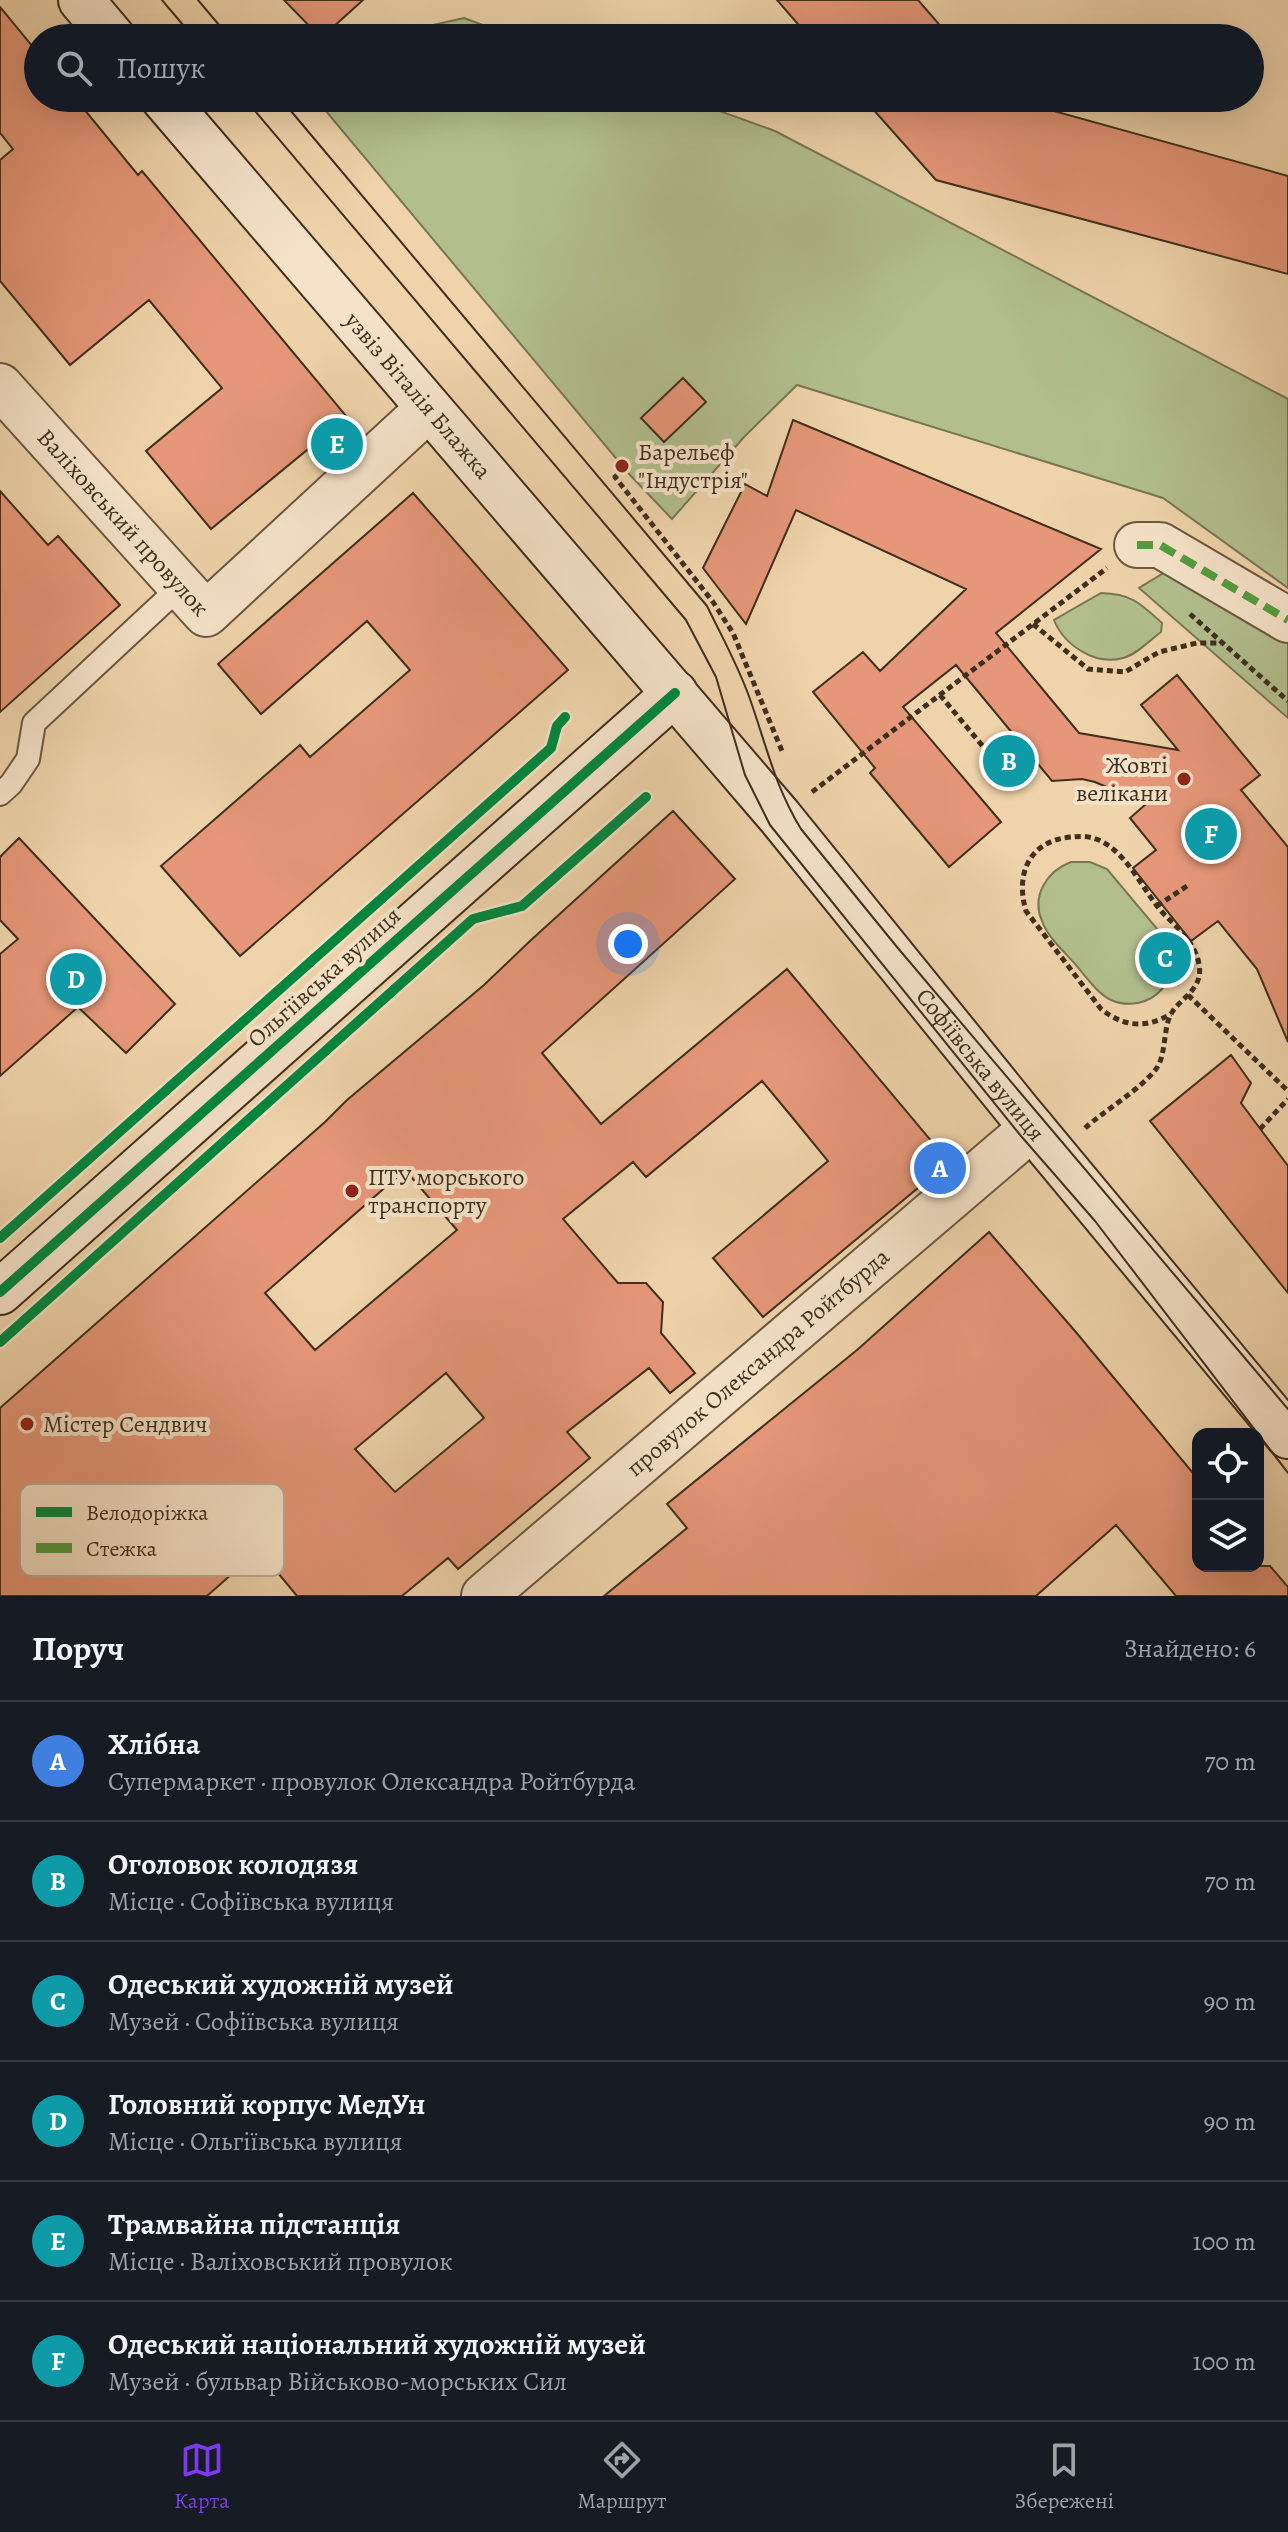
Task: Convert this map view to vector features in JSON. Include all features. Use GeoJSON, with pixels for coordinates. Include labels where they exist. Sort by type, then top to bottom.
{"type":"FeatureCollection","features":[{"type":"Feature","properties":{"kind":"street"},"geometry":{"type":"LineString","coordinates":[[81,0],[101,24]]}},
{"type":"Feature","properties":{"kind":"street","name":"узвіз Віталія Блажка"},"geometry":{"type":"LineString","coordinates":[[175,112],[675,693]]}},
{"type":"Feature","properties":{"kind":"street","name":"Валіховський провулок"},"geometry":{"type":"LineString","coordinates":[[0,386],[206,614],[428,409]]}},
{"type":"Feature","properties":{"kind":"street"},"geometry":{"type":"LineString","coordinates":[[1137,545],[1160,545],[1288,620]]}},
{"type":"Feature","properties":{"kind":"street","name":"Софіївська вулиця"},"geometry":{"type":"LineString","coordinates":[[675,693],[1288,1436]]}},
{"type":"Feature","properties":{"kind":"street","name":"Ольгіївська вулиця"},"geometry":{"type":"LineString","coordinates":[[0,1292],[675,693]]}},
{"type":"Feature","properties":{"kind":"street","name":"провулок Олександра Ройтбурда"},"geometry":{"type":"LineString","coordinates":[[484,1596],[1043,1141]]}},
{"type":"Feature","properties":{"kind":"lane"},"geometry":{"type":"LineString","coordinates":[[0,794],[28,759],[34,723],[181,586]]}},
{"type":"Feature","properties":{"kind":"path"},"geometry":{"type":"LineString","coordinates":[[624,468],[615,477],[713,602],[733,633],[785,759]]}},
{"type":"Feature","properties":{"kind":"path"},"geometry":{"type":"LineString","coordinates":[[801,801],[1137,545]]}},
{"type":"Feature","properties":{"kind":"path"},"geometry":{"type":"LineString","coordinates":[[1189,613],[1288,701]]}},
{"type":"Feature","properties":{"kind":"path"},"geometry":{"type":"LineString","coordinates":[[1033,624],[1088,669],[1125,672],[1159,652],[1197,643],[1222,643]]}},
{"type":"Feature","properties":{"kind":"path"},"geometry":{"type":"LineString","coordinates":[[940,695],[991,756]]}},
{"type":"Feature","properties":{"kind":"path"},"geometry":{"type":"LineString","coordinates":[[1081,836],[1108,845],[1123,859],[1157,906],[1193,948],[1199,977],[1171,1014],[1148,1024],[1132,1026],[1114,1019],[1101,1009],[1026,911],[1021,895],[1022,883],[1027,863],[1036,849],[1063,838],[1081,836]]}},
{"type":"Feature","properties":{"kind":"path"},"geometry":{"type":"LineString","coordinates":[[1157,906],[1187,886]]}},
{"type":"Feature","properties":{"kind":"path"},"geometry":{"type":"LineString","coordinates":[[1188,995],[1288,1091]]}},
{"type":"Feature","properties":{"kind":"path"},"geometry":{"type":"LineString","coordinates":[[1043,1141],[1157,1068],[1171,1014]]}},
{"type":"Feature","properties":{"kind":"path"},"geometry":{"type":"LineString","coordinates":[[1260,1129],[1288,1099]]}},
{"type":"Feature","properties":{"kind":"green space"},"geometry":{"type":"Polygon","coordinates":[[[464,18],[480,24],[437,24],[464,18]]]}},
{"type":"Feature","properties":{"kind":"green space"},"geometry":{"type":"Polygon","coordinates":[[[327,112],[723,112],[775,131],[1288,399],[1288,588],[1163,498],[797,385],[744,437],[672,519],[630,475],[327,112]]]}},
{"type":"Feature","properties":{"kind":"green space"},"geometry":{"type":"Polygon","coordinates":[[[1167,571],[1288,639],[1288,718],[1139,588],[1167,571]]]}},
{"type":"Feature","properties":{"kind":"green space"},"geometry":{"type":"Polygon","coordinates":[[[1101,593],[1121,595],[1141,605],[1162,623],[1161,632],[1138,651],[1123,658],[1102,659],[1082,651],[1065,638],[1054,620],[1101,593]]]}},
{"type":"Feature","properties":{"kind":"green space"},"geometry":{"type":"Polygon","coordinates":[[[1071,862],[1090,862],[1107,869],[1169,943],[1171,973],[1166,984],[1152,998],[1125,1004],[1111,1000],[1092,984],[1052,939],[1039,912],[1040,894],[1048,878],[1071,862]]]}},
{"type":"Feature","properties":{"kind":"building"},"geometry":{"type":"Polygon","coordinates":[[[284,0],[363,0],[336,24],[307,24],[284,0]]]}},
{"type":"Feature","properties":{"kind":"building"},"geometry":{"type":"Polygon","coordinates":[[[777,0],[918,0],[939,24],[798,24],[777,0]]]}},
{"type":"Feature","properties":{"kind":"building"},"geometry":{"type":"Polygon","coordinates":[[[0,7],[24,36],[24,112],[86,112],[138,175],[142,171],[347,417],[211,529],[146,451],[222,388],[149,300],[70,365],[0,281],[0,160],[13,149],[0,133],[0,7]]]}},
{"type":"Feature","properties":{"kind":"building"},"geometry":{"type":"Polygon","coordinates":[[[875,112],[1057,112],[1288,176],[1288,274],[936,180],[875,112]]]}},
{"type":"Feature","properties":{"kind":"building"},"geometry":{"type":"Polygon","coordinates":[[[683,378],[706,402],[664,442],[641,418],[683,378]]]}},
{"type":"Feature","properties":{"kind":"building"},"geometry":{"type":"Polygon","coordinates":[[[793,420],[1101,549],[996,633],[1079,733],[1178,750],[1141,705],[1177,675],[1260,775],[1241,790],[1288,847],[1288,1042],[1257,969],[1218,921],[1191,941],[1133,868],[1156,850],[1130,818],[1146,804],[1095,782],[1082,779],[1052,781],[956,665],[903,707],[1001,822],[949,867],[870,773],[875,768],[813,692],[863,652],[880,671],[966,589],[796,510],[746,624],[703,568],[745,484],[767,496],[793,420]]]}},
{"type":"Feature","properties":{"kind":"building"},"geometry":{"type":"Polygon","coordinates":[[[0,491],[48,545],[58,536],[120,605],[0,712],[0,491]]]}},
{"type":"Feature","properties":{"kind":"building"},"geometry":{"type":"Polygon","coordinates":[[[413,493],[568,670],[240,956],[161,866],[300,745],[310,757],[410,670],[367,621],[261,714],[218,664],[413,493]]]}},
{"type":"Feature","properties":{"kind":"building"},"geometry":{"type":"Polygon","coordinates":[[[673,811],[735,879],[542,1053],[601,1124],[787,969],[949,1162],[763,1317],[713,1258],[828,1161],[762,1081],[646,1177],[633,1162],[563,1219],[618,1283],[646,1283],[663,1302],[661,1333],[695,1373],[670,1393],[649,1368],[567,1432],[590,1458],[458,1569],[448,1558],[402,1596],[297,1596],[280,1576],[284,1576],[284,1484],[20,1484],[20,1576],[230,1576],[207,1596],[0,1596],[0,1408],[347,1100],[484,985],[673,811]],[[405,1170],[265,1293],[315,1350],[457,1230],[405,1170]],[[446,1373],[355,1449],[395,1492],[484,1418],[446,1373]]]}},
{"type":"Feature","properties":{"kind":"building"},"geometry":{"type":"Polygon","coordinates":[[[19,838],[175,1004],[126,1053],[78,1007],[0,1076],[0,954],[18,939],[0,920],[0,857],[19,838]]]}},
{"type":"Feature","properties":{"kind":"building"},"geometry":{"type":"Polygon","coordinates":[[[1231,1055],[1251,1083],[1241,1103],[1288,1166],[1288,1293],[1150,1121],[1231,1055]]]}},
{"type":"Feature","properties":{"kind":"building"},"geometry":{"type":"Polygon","coordinates":[[[989,1232],[1192,1472],[1192,1572],[1264,1572],[1264,1566],[1270,1566],[1288,1587],[1288,1596],[1176,1596],[1116,1525],[1036,1596],[604,1596],[687,1528],[667,1504],[857,1350],[989,1232]]]}},
{"type":"Feature","properties":{"kind":"tram line"},"geometry":{"type":"LineString","coordinates":[[162,0],[182,24]]}},
{"type":"Feature","properties":{"kind":"tram line"},"geometry":{"type":"LineString","coordinates":[[198,0],[218,24]]}},
{"type":"Feature","properties":{"kind":"tram line"},"geometry":{"type":"LineString","coordinates":[[256,112],[686,620],[716,677],[745,775],[770,825],[1021,1136],[1095,1221],[1288,1473]]}},
{"type":"Feature","properties":{"kind":"tram line"},"geometry":{"type":"LineString","coordinates":[[292,112],[707,606],[742,677],[778,782],[801,829],[1288,1409]]}},
{"type":"Feature","properties":{"kind":"marked path"},"geometry":{"type":"LineString","coordinates":[[1137,545],[1160,545],[1288,620]]}},
{"type":"Feature","properties":{"kind":"cycle path"},"geometry":{"type":"LineString","coordinates":[[0,1292],[675,693]]}},
{"type":"Feature","properties":{"kind":"cycle path"},"geometry":{"type":"LineString","coordinates":[[0,1238],[551,748],[557,726],[565,717]]}},
{"type":"Feature","properties":{"kind":"cycle path"},"geometry":{"type":"LineString","coordinates":[[0,1342],[473,919],[522,906],[646,797]]}},
{"type":"Feature","properties":{"kind":"place","name":"Трамвайна підстанція"},"geometry":{"type":"Point","coordinates":[337,444]}},
{"type":"Feature","properties":{"kind":"place","name":"Барельєф \"Індустрія\""},"geometry":{"type":"Point","coordinates":[622,466]}},
{"type":"Feature","properties":{"kind":"place","name":"Оголовок колодязя"},"geometry":{"type":"Point","coordinates":[1009,761]}},
{"type":"Feature","properties":{"kind":"place","name":"Жовті велікани"},"geometry":{"type":"Point","coordinates":[1184,779]}},
{"type":"Feature","properties":{"kind":"place","name":"Одеський національний художній музей"},"geometry":{"type":"Point","coordinates":[1211,834]}},
{"type":"Feature","properties":{"kind":"place","name":"Одеський художній музей"},"geometry":{"type":"Point","coordinates":[1165,958]}},
{"type":"Feature","properties":{"kind":"place","name":"Головний корпус МедУн"},"geometry":{"type":"Point","coordinates":[76,979]}},
{"type":"Feature","properties":{"kind":"place","name":"Хлібна"},"geometry":{"type":"Point","coordinates":[940,1168]}},
{"type":"Feature","properties":{"kind":"place","name":"ПТУ морського транспорту"},"geometry":{"type":"Point","coordinates":[352,1191]}},
{"type":"Feature","properties":{"kind":"place","name":"Містер Сендвич"},"geometry":{"type":"Point","coordinates":[27,1424]}}]}
